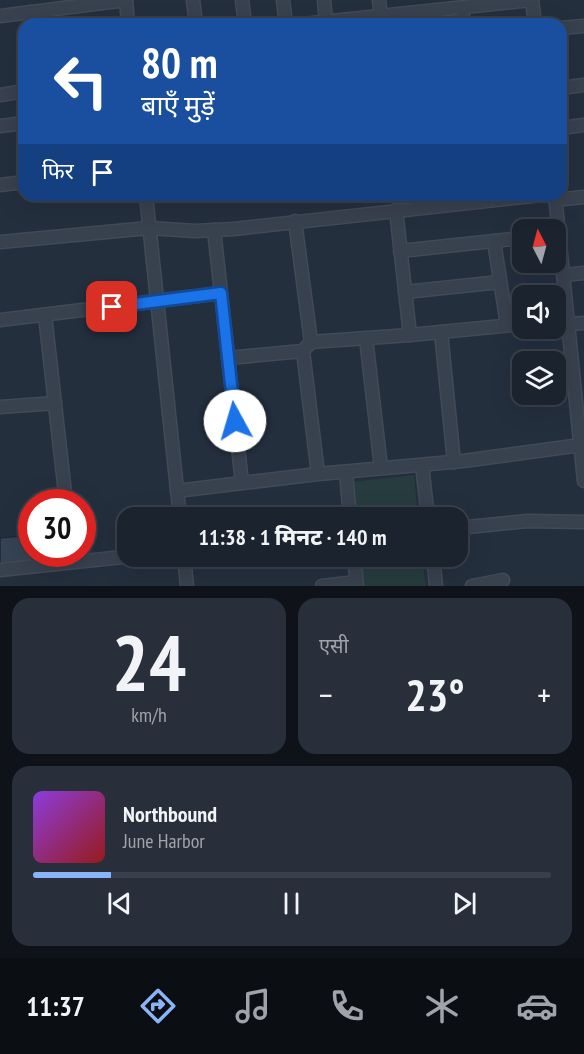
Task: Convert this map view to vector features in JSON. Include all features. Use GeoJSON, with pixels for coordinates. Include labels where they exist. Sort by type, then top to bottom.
{"type":"FeatureCollection","features":[{"type":"Feature","properties":{"kind":"street"},"geometry":{"type":"LineString","coordinates":[[0,16],[31,18],[126,0],[128,18]]}},
{"type":"Feature","properties":{"kind":"street"},"geometry":{"type":"LineString","coordinates":[[193,0],[195,18]]}},
{"type":"Feature","properties":{"kind":"street"},"geometry":{"type":"LineString","coordinates":[[242,0],[244,18]]}},
{"type":"Feature","properties":{"kind":"street"},"geometry":{"type":"LineString","coordinates":[[283,0],[285,18]]}},
{"type":"Feature","properties":{"kind":"street"},"geometry":{"type":"LineString","coordinates":[[324,0],[326,18]]}},
{"type":"Feature","properties":{"kind":"street"},"geometry":{"type":"LineString","coordinates":[[379,0],[381,16]]}},
{"type":"Feature","properties":{"kind":"street"},"geometry":{"type":"LineString","coordinates":[[375,18],[532,0],[534,18]]}},
{"type":"Feature","properties":{"kind":"street"},"geometry":{"type":"LineString","coordinates":[[462,8],[463,18]]}},
{"type":"Feature","properties":{"kind":"street"},"geometry":{"type":"LineString","coordinates":[[567,27],[584,26]]}},
{"type":"Feature","properties":{"kind":"street"},"geometry":{"type":"LineString","coordinates":[[567,87],[584,85]]}},
{"type":"Feature","properties":{"kind":"street"},"geometry":{"type":"LineString","coordinates":[[0,94],[18,92]]}},
{"type":"Feature","properties":{"kind":"street"},"geometry":{"type":"LineString","coordinates":[[0,126],[18,124]]}},
{"type":"Feature","properties":{"kind":"street"},"geometry":{"type":"LineString","coordinates":[[567,127],[584,125]]}},
{"type":"Feature","properties":{"kind":"street"},"geometry":{"type":"LineString","coordinates":[[0,185],[18,183]]}},
{"type":"Feature","properties":{"kind":"street"},"geometry":{"type":"LineString","coordinates":[[567,197],[584,197]]}},
{"type":"Feature","properties":{"kind":"street"},"geometry":{"type":"LineString","coordinates":[[147,201],[179,507]]}},
{"type":"Feature","properties":{"kind":"street"},"geometry":{"type":"LineString","coordinates":[[0,242],[149,228],[214,230],[460,201]]}},
{"type":"Feature","properties":{"kind":"street"},"geometry":{"type":"LineString","coordinates":[[555,201],[556,219]]}},
{"type":"Feature","properties":{"kind":"street"},"geometry":{"type":"LineString","coordinates":[[396,210],[410,335]]}},
{"type":"Feature","properties":{"kind":"street"},"geometry":{"type":"LineString","coordinates":[[295,221],[318,474]]}},
{"type":"Feature","properties":{"kind":"street"},"geometry":{"type":"LineString","coordinates":[[214,230],[242,483]]}},
{"type":"Feature","properties":{"kind":"street"},"geometry":{"type":"LineString","coordinates":[[400,251],[512,239]]}},
{"type":"Feature","properties":{"kind":"street"},"geometry":{"type":"LineString","coordinates":[[494,241],[507,325]]}},
{"type":"Feature","properties":{"kind":"street"},"geometry":{"type":"LineString","coordinates":[[584,273],[564,275],[581,419],[580,445],[584,480]]}},
{"type":"Feature","properties":{"kind":"street"},"geometry":{"type":"LineString","coordinates":[[405,292],[500,282]]}},
{"type":"Feature","properties":{"kind":"street"},"geometry":{"type":"LineString","coordinates":[[0,320],[221,293]]}},
{"type":"Feature","properties":{"kind":"street"},"geometry":{"type":"LineString","coordinates":[[45,315],[65,489]]}},
{"type":"Feature","properties":{"kind":"street"},"geometry":{"type":"LineString","coordinates":[[566,322],[584,323]]}},
{"type":"Feature","properties":{"kind":"street"},"geometry":{"type":"LineString","coordinates":[[228,358],[366,338],[512,325]]}},
{"type":"Feature","properties":{"kind":"street"},"geometry":{"type":"LineString","coordinates":[[441,332],[454,462]]}},
{"type":"Feature","properties":{"kind":"street"},"geometry":{"type":"LineString","coordinates":[[366,338],[381,468]]}},
{"type":"Feature","properties":{"kind":"street"},"geometry":{"type":"LineString","coordinates":[[0,406],[55,403]]}},
{"type":"Feature","properties":{"kind":"street"},"geometry":{"type":"LineString","coordinates":[[177,491],[318,474],[454,462],[580,445]]}},
{"type":"Feature","properties":{"kind":"street"},"geometry":{"type":"LineString","coordinates":[[422,465],[427,507]]}},
{"type":"Feature","properties":{"kind":"street"},"geometry":{"type":"LineString","coordinates":[[346,472],[349,507]]}},
{"type":"Feature","properties":{"kind":"street"},"geometry":{"type":"LineString","coordinates":[[468,527],[526,521],[584,522]]}},
{"type":"Feature","properties":{"kind":"street"},"geometry":{"type":"LineString","coordinates":[[96,557],[117,556]]}},
{"type":"Feature","properties":{"kind":"street"},"geometry":{"type":"LineString","coordinates":[[0,570],[18,567]]}},
{"type":"Feature","properties":{"kind":"street"},"geometry":{"type":"LineString","coordinates":[[185,567],[187,586]]}},
{"type":"Feature","properties":{"kind":"street"},"geometry":{"type":"LineString","coordinates":[[322,586],[357,584],[355,567]]}},
{"type":"Feature","properties":{"kind":"street"},"geometry":{"type":"LineString","coordinates":[[434,567],[436,586]]}},
{"type":"Feature","properties":{"kind":"street"},"geometry":{"type":"LineString","coordinates":[[472,586],[503,580]]}},
{"type":"Feature","properties":{"kind":"green space"},"geometry":{"type":"Polygon","coordinates":[[[414,475],[417,507],[353,507],[351,482],[414,475]]]}},
{"type":"Feature","properties":{"kind":"green space"},"geometry":{"type":"Polygon","coordinates":[[[360,567],[423,567],[426,586],[362,586],[360,567]]]}},
{"type":"Feature","properties":{"kind":"building"},"geometry":{"type":"Polygon","coordinates":[[[18,536],[18,564],[0,566],[0,538],[18,536]]]}},
{"type":"Feature","properties":{"kind":"route"},"geometry":{"type":"LineString","coordinates":[[112,307],[221,293],[235,421]]}}]}
